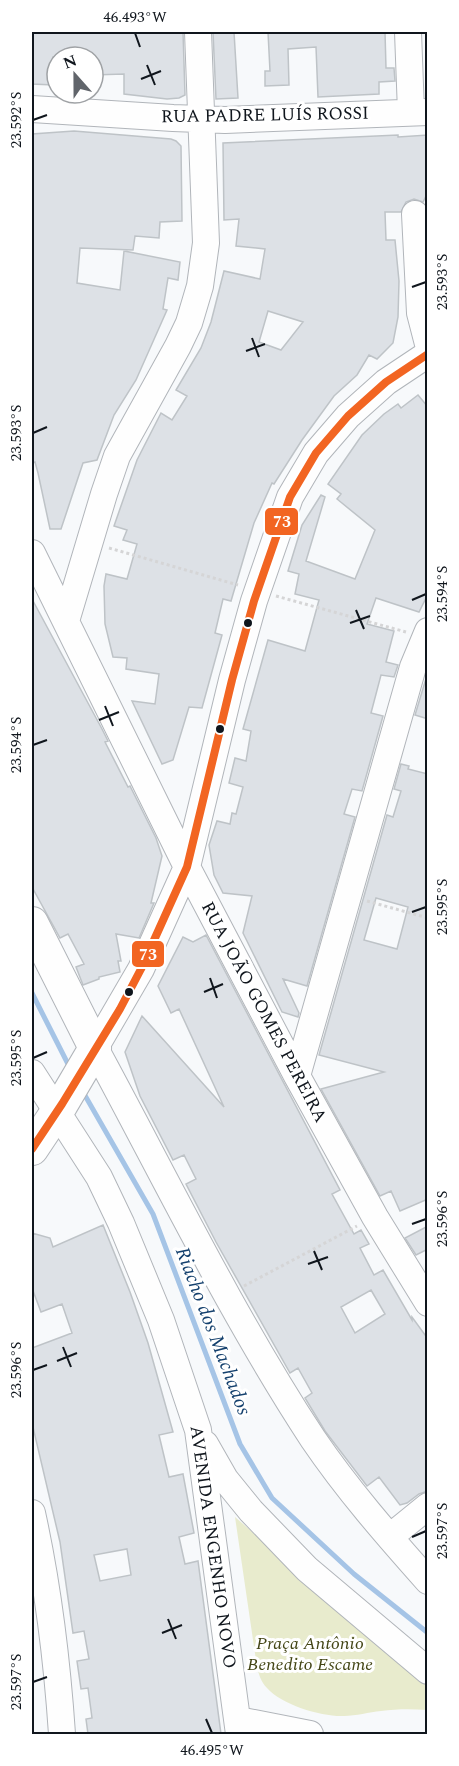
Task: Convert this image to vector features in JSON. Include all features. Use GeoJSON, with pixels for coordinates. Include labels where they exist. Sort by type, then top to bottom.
{"type":"FeatureCollection","features":[{"type":"Feature","properties":{"kind":"main road"},"geometry":{"type":"LineString","coordinates":[[32,923],[88,1059],[60,1108],[32,1149]]}},
{"type":"Feature","properties":{"kind":"street"},"geometry":{"type":"LineString","coordinates":[[66,621],[117,456],[178,346],[189,323],[200,286],[206,243],[198,32]]}},
{"type":"Feature","properties":{"kind":"street"},"geometry":{"type":"LineString","coordinates":[[408,32],[419,112]]}},
{"type":"Feature","properties":{"kind":"street","name":"RUA PADRE LUÍS ROSSI"},"geometry":{"type":"LineString","coordinates":[[32,109],[202,119],[419,112]]}},
{"type":"Feature","properties":{"kind":"street"},"geometry":{"type":"LineString","coordinates":[[415,214],[420,313],[428,344]]}},
{"type":"Feature","properties":{"kind":"street"},"geometry":{"type":"LineString","coordinates":[[428,354],[386,382],[348,416],[316,453],[290,496],[254,601],[232,680],[187,867],[141,969],[88,1059],[226,1295],[314,1439],[356,1497],[428,1581]]}},
{"type":"Feature","properties":{"kind":"street","name":"RUA JOÃO GOMES PEREIRA"},"geometry":{"type":"LineString","coordinates":[[32,553],[187,867],[297,1076],[375,1217],[428,1303]]}},
{"type":"Feature","properties":{"kind":"street"},"geometry":{"type":"LineString","coordinates":[[297,1076],[413,667],[428,631]]}},
{"type":"Feature","properties":{"kind":"street","name":"AVENIDA ENGENHO NOVO"},"geometry":{"type":"LineString","coordinates":[[32,1073],[60,1108],[99,1177],[121,1223],[161,1320],[198,1430],[238,1727]]}},
{"type":"Feature","properties":{"kind":"street"},"geometry":{"type":"LineString","coordinates":[[198,1430],[225,1479],[251,1511],[307,1569],[428,1671]]}},
{"type":"Feature","properties":{"kind":"street"},"geometry":{"type":"LineString","coordinates":[[390,1537],[428,1506]]}},
{"type":"Feature","properties":{"kind":"street"},"geometry":{"type":"LineString","coordinates":[[32,1513],[43,1563],[58,1673],[62,1734]]}},
{"type":"Feature","properties":{"kind":"street"},"geometry":{"type":"LineString","coordinates":[[238,1727],[310,1734]]}},
{"type":"Feature","properties":{"kind":"path"},"geometry":{"type":"LineString","coordinates":[[348,895],[428,918]]}},
{"type":"Feature","properties":{"kind":"path"},"geometry":{"type":"LineString","coordinates":[[226,1295],[375,1217]]}},
{"type":"Feature","properties":{"kind":"green space","name":"Praça Antônio Benedito Escame"},"geometry":{"type":"Polygon","coordinates":[[[235,1517],[427,1683],[427,1710],[392,1710],[335,1716],[292,1705],[267,1688],[257,1667],[235,1517]]]}},
{"type":"Feature","properties":{"kind":"building"},"geometry":{"type":"Polygon","coordinates":[[[32,32],[183,32],[185,95],[179,98],[167,99],[124,94],[124,74],[105,75],[105,45],[45,45],[45,85],[32,84],[32,32]]]}},
{"type":"Feature","properties":{"kind":"building"},"geometry":{"type":"Polygon","coordinates":[[[213,32],[234,32],[238,98],[216,99],[213,32]]]}},
{"type":"Feature","properties":{"kind":"building"},"geometry":{"type":"Polygon","coordinates":[[[268,32],[385,32],[386,68],[394,68],[395,81],[379,82],[379,94],[318,97],[316,47],[288,49],[289,85],[265,86],[265,71],[270,71],[268,32]]]}},
{"type":"Feature","properties":{"kind":"building"},"geometry":{"type":"Polygon","coordinates":[[[74,131],[171,139],[181,146],[182,221],[160,222],[159,238],[135,236],[133,250],[80,248],[77,283],[120,290],[124,251],[180,262],[178,280],[168,278],[163,309],[167,310],[136,380],[114,415],[97,460],[83,463],[61,529],[50,529],[35,462],[32,463],[32,134],[74,131]]]}},
{"type":"Feature","properties":{"kind":"building"},"geometry":{"type":"Polygon","coordinates":[[[428,135],[428,192],[423,202],[414,199],[406,202],[401,212],[385,212],[386,240],[395,240],[399,281],[398,317],[393,343],[377,359],[369,355],[357,375],[334,396],[274,484],[272,483],[254,523],[231,601],[223,599],[215,633],[222,635],[202,708],[189,707],[173,760],[162,764],[132,701],[155,704],[159,674],[126,669],[127,658],[113,657],[105,624],[104,586],[106,574],[127,579],[137,544],[123,540],[127,530],[114,526],[137,460],[161,413],[172,420],[187,396],[176,390],[201,348],[211,322],[224,271],[260,279],[265,249],[236,246],[239,219],[224,220],[223,143],[428,135]],[[268,311],[259,342],[281,350],[303,322],[268,311]]]}},
{"type":"Feature","properties":{"kind":"building"},"geometry":{"type":"Polygon","coordinates":[[[418,395],[428,407],[428,594],[419,612],[376,598],[367,624],[394,631],[386,662],[398,665],[394,677],[381,675],[371,713],[383,716],[362,791],[352,789],[344,814],[355,817],[307,986],[283,979],[299,1013],[298,1017],[282,1012],[243,933],[252,896],[223,893],[214,875],[209,845],[217,821],[230,824],[232,813],[236,814],[243,787],[229,783],[235,758],[246,761],[251,731],[243,729],[268,640],[305,651],[319,600],[295,594],[299,574],[288,571],[302,525],[321,495],[325,497],[306,561],[355,579],[375,530],[337,499],[341,494],[328,484],[362,435],[398,404],[401,408],[418,395]]]}},
{"type":"Feature","properties":{"kind":"building"},"geometry":{"type":"Polygon","coordinates":[[[32,599],[102,729],[108,741],[105,742],[156,838],[162,856],[151,903],[154,903],[139,938],[116,934],[121,961],[118,961],[120,972],[99,977],[83,985],[76,967],[84,964],[68,934],[60,938],[32,887],[32,599]]]}},
{"type":"Feature","properties":{"kind":"building"},"geometry":{"type":"Polygon","coordinates":[[[428,672],[428,719],[415,715],[428,672]]]}},
{"type":"Feature","properties":{"kind":"building"},"geometry":{"type":"Polygon","coordinates":[[[401,764],[409,766],[408,769],[428,774],[428,1199],[400,1211],[391,1191],[380,1196],[321,1089],[384,1072],[319,1055],[387,815],[393,817],[401,791],[394,789],[401,764]],[[376,898],[364,940],[397,949],[408,907],[376,898]]]}},
{"type":"Feature","properties":{"kind":"building"},"geometry":{"type":"Polygon","coordinates":[[[206,935],[340,1190],[332,1194],[354,1234],[361,1230],[369,1244],[360,1248],[374,1275],[383,1270],[412,1320],[412,1317],[428,1339],[428,1491],[419,1494],[407,1503],[400,1505],[379,1477],[367,1486],[325,1431],[305,1398],[312,1393],[298,1368],[290,1373],[186,1184],[196,1179],[184,1155],[173,1160],[140,1096],[125,1052],[142,1016],[224,1107],[179,1009],[171,1013],[158,986],[183,937],[193,942],[206,935]],[[371,1290],[341,1307],[355,1333],[385,1314],[371,1290]]]}},
{"type":"Feature","properties":{"kind":"building"},"geometry":{"type":"Polygon","coordinates":[[[103,1225],[148,1343],[173,1432],[159,1435],[169,1477],[183,1474],[194,1533],[179,1537],[185,1564],[198,1561],[221,1734],[88,1734],[86,1719],[92,1718],[88,1688],[81,1689],[77,1661],[89,1659],[84,1631],[73,1633],[60,1542],[32,1423],[32,1348],[72,1333],[62,1304],[41,1312],[32,1288],[32,1233],[50,1238],[53,1247],[103,1225]],[[127,1549],[94,1555],[100,1581],[131,1575],[127,1549]]]}},
{"type":"Feature","properties":{"kind":"building"},"geometry":{"type":"Polygon","coordinates":[[[428,1226],[428,1249],[416,1255],[405,1238],[428,1226]]]}},
{"type":"Feature","properties":{"kind":"waterway","name":"Riacho dos Machados"},"geometry":{"type":"LineString","coordinates":[[32,993],[70,1068]]}},
{"type":"Feature","properties":{"kind":"waterway","name":"Riacho dos Machados"},"geometry":{"type":"LineString","coordinates":[[83,1092],[153,1214],[240,1444],[272,1498],[354,1574],[428,1633]]}},
{"type":"Feature","properties":{"kind":"transit line","name":"73"},"geometry":{"type":"LineString","coordinates":[[32,1149],[120,1009],[141,969],[187,867],[232,680],[254,601],[290,497],[316,453],[348,416],[386,382],[428,354]]}}]}
